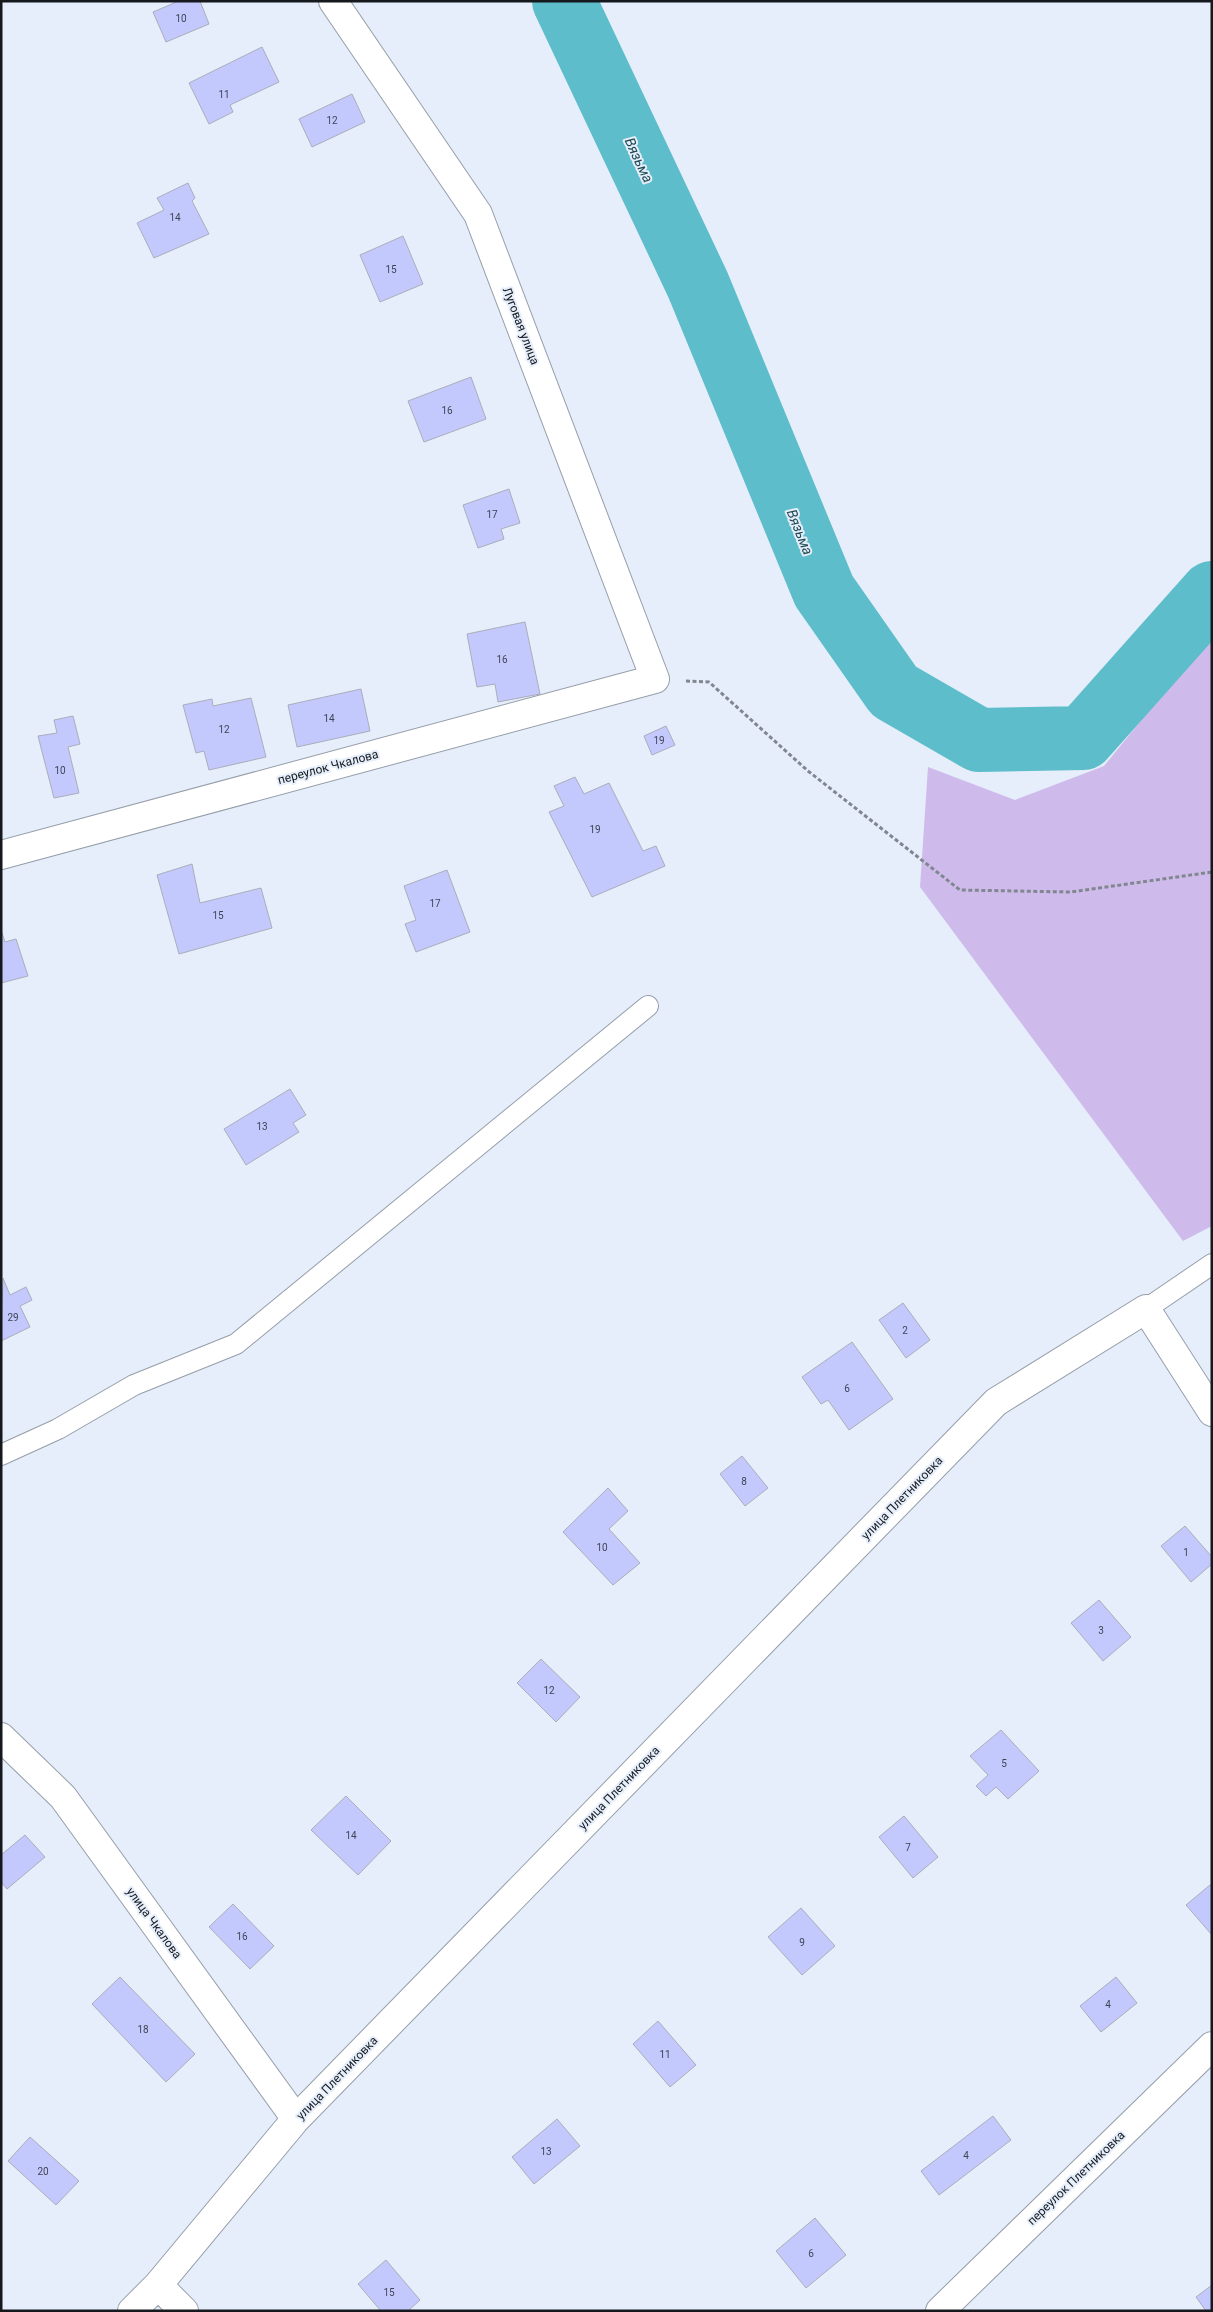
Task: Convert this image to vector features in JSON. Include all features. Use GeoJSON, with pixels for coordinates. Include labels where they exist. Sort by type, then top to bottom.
{"type":"FeatureCollection","features":[{"type":"Feature","properties":{"kind":"street","name":"Луговая улица"},"geometry":{"type":"LineString","coordinates":[[333,1],[478,214],[655,679]]}},
{"type":"Feature","properties":{"kind":"street","name":"переулок Чкалова"},"geometry":{"type":"LineString","coordinates":[[1,855],[655,679]]}},
{"type":"Feature","properties":{"kind":"street"},"geometry":{"type":"LineString","coordinates":[[1146,1309],[1212,1412]]}},
{"type":"Feature","properties":{"kind":"street","name":"улица Плетниковка"},"geometry":{"type":"LineString","coordinates":[[132,2311],[158,2285],[296,2119],[996,1402],[1146,1309]]}},
{"type":"Feature","properties":{"kind":"street","name":"улица Чкалова"},"geometry":{"type":"LineString","coordinates":[[1,1737],[63,1797],[296,2119]]}},
{"type":"Feature","properties":{"kind":"street","name":"переулок Плетниковка"},"geometry":{"type":"LineString","coordinates":[[940,2311],[1212,2046]]}},
{"type":"Feature","properties":{"kind":"street"},"geometry":{"type":"LineString","coordinates":[[158,2285],[184,2311]]}},
{"type":"Feature","properties":{"kind":"lane"},"geometry":{"type":"LineString","coordinates":[[1,1455],[58,1429],[134,1385],[236,1344],[648,1006]]}},
{"type":"Feature","properties":{"kind":"lane"},"geometry":{"type":"LineString","coordinates":[[1146,1309],[1212,1264]]}},
{"type":"Feature","properties":{"kind":"path"},"geometry":{"type":"LineString","coordinates":[[655,679],[709,682],[808,771],[960,890],[1071,892],[1212,872]]}},
{"type":"Feature","properties":{"kind":"shaded area"},"geometry":{"type":"Polygon","coordinates":[[[1212,633],[1212,1226],[1183,1241],[920,887],[928,767],[1015,800],[1104,766],[1212,633]]]}},
{"type":"Feature","properties":{"kind":"building"},"geometry":{"type":"Polygon","coordinates":[[[179,1],[200,1],[209,24],[166,42],[153,12],[179,1]]]}},
{"type":"Feature","properties":{"kind":"building"},"geometry":{"type":"Polygon","coordinates":[[[262,47],[279,82],[230,105],[233,112],[209,124],[189,83],[262,47]]]}},
{"type":"Feature","properties":{"kind":"building"},"geometry":{"type":"Polygon","coordinates":[[[352,94],[365,122],[312,147],[299,119],[352,94]]]}},
{"type":"Feature","properties":{"kind":"building"},"geometry":{"type":"Polygon","coordinates":[[[188,183],[195,198],[192,201],[209,234],[154,258],[137,223],[164,210],[157,198],[188,183]]]}},
{"type":"Feature","properties":{"kind":"building"},"geometry":{"type":"Polygon","coordinates":[[[403,236],[423,284],[380,302],[360,255],[403,236]]]}},
{"type":"Feature","properties":{"kind":"building"},"geometry":{"type":"Polygon","coordinates":[[[471,377],[486,419],[424,442],[408,401],[471,377]]]}},
{"type":"Feature","properties":{"kind":"building"},"geometry":{"type":"Polygon","coordinates":[[[509,489],[520,523],[501,529],[504,539],[478,548],[463,505],[509,489]]]}},
{"type":"Feature","properties":{"kind":"building"},"geometry":{"type":"Polygon","coordinates":[[[525,622],[540,694],[498,702],[495,684],[477,687],[467,634],[525,622]]]}},
{"type":"Feature","properties":{"kind":"building"},"geometry":{"type":"Polygon","coordinates":[[[361,689],[370,731],[297,747],[288,705],[361,689]]]}},
{"type":"Feature","properties":{"kind":"building"},"geometry":{"type":"Polygon","coordinates":[[[251,698],[266,757],[209,770],[204,751],[196,753],[183,705],[212,699],[213,706],[251,698]]]}},
{"type":"Feature","properties":{"kind":"building"},"geometry":{"type":"Polygon","coordinates":[[[73,716],[80,744],[68,747],[79,793],[54,798],[38,736],[57,733],[54,720],[73,716]]]}},
{"type":"Feature","properties":{"kind":"building"},"geometry":{"type":"Polygon","coordinates":[[[666,726],[675,745],[652,755],[644,736],[666,726]]]}},
{"type":"Feature","properties":{"kind":"building"},"geometry":{"type":"Polygon","coordinates":[[[575,777],[584,794],[609,783],[643,851],[656,846],[665,866],[592,897],[549,812],[564,806],[554,786],[575,777]]]}},
{"type":"Feature","properties":{"kind":"building"},"geometry":{"type":"Polygon","coordinates":[[[192,864],[200,903],[261,888],[272,928],[179,954],[157,875],[192,864]]]}},
{"type":"Feature","properties":{"kind":"building"},"geometry":{"type":"Polygon","coordinates":[[[447,870],[470,932],[416,952],[405,924],[416,920],[404,886],[447,870]]]}},
{"type":"Feature","properties":{"kind":"building"},"geometry":{"type":"Polygon","coordinates":[[[1,930],[5,942],[16,939],[28,976],[1,983],[1,930]]]}},
{"type":"Feature","properties":{"kind":"building"},"geometry":{"type":"Polygon","coordinates":[[[290,1089],[306,1115],[293,1123],[299,1132],[246,1165],[224,1129],[290,1089]]]}},
{"type":"Feature","properties":{"kind":"building"},"geometry":{"type":"Polygon","coordinates":[[[3,1278],[10,1295],[26,1287],[32,1300],[20,1306],[30,1327],[1,1341],[3,1278]]]}},
{"type":"Feature","properties":{"kind":"building"},"geometry":{"type":"Polygon","coordinates":[[[903,1303],[930,1340],[906,1358],[879,1320],[903,1303]]]}},
{"type":"Feature","properties":{"kind":"building"},"geometry":{"type":"Polygon","coordinates":[[[852,1342],[893,1399],[849,1430],[828,1400],[821,1404],[802,1377],[852,1342]]]}},
{"type":"Feature","properties":{"kind":"building"},"geometry":{"type":"Polygon","coordinates":[[[742,1456],[768,1488],[745,1506],[720,1474],[742,1456]]]}},
{"type":"Feature","properties":{"kind":"building"},"geometry":{"type":"Polygon","coordinates":[[[608,1488],[628,1511],[609,1529],[640,1563],[613,1585],[563,1532],[608,1488]]]}},
{"type":"Feature","properties":{"kind":"building"},"geometry":{"type":"Polygon","coordinates":[[[1185,1526],[1212,1557],[1212,1564],[1191,1582],[1161,1546],[1185,1526]]]}},
{"type":"Feature","properties":{"kind":"building"},"geometry":{"type":"Polygon","coordinates":[[[1099,1600],[1131,1637],[1103,1661],[1071,1623],[1099,1600]]]}},
{"type":"Feature","properties":{"kind":"building"},"geometry":{"type":"Polygon","coordinates":[[[541,1659],[580,1697],[556,1722],[517,1683],[541,1659]]]}},
{"type":"Feature","properties":{"kind":"building"},"geometry":{"type":"Polygon","coordinates":[[[1001,1730],[1039,1771],[1008,1799],[996,1787],[986,1796],[976,1786],[988,1775],[970,1756],[1001,1730]]]}},
{"type":"Feature","properties":{"kind":"building"},"geometry":{"type":"Polygon","coordinates":[[[346,1796],[391,1841],[358,1875],[311,1830],[346,1796]]]}},
{"type":"Feature","properties":{"kind":"building"},"geometry":{"type":"Polygon","coordinates":[[[904,1816],[938,1857],[913,1878],[879,1837],[904,1816]]]}},
{"type":"Feature","properties":{"kind":"building"},"geometry":{"type":"Polygon","coordinates":[[[25,1835],[45,1857],[7,1889],[1,1882],[1,1855],[25,1835]]]}},
{"type":"Feature","properties":{"kind":"building"},"geometry":{"type":"Polygon","coordinates":[[[1210,1885],[1212,1886],[1212,1935],[1186,1905],[1210,1885]]]}},
{"type":"Feature","properties":{"kind":"building"},"geometry":{"type":"Polygon","coordinates":[[[233,1904],[274,1946],[250,1969],[209,1927],[233,1904]]]}},
{"type":"Feature","properties":{"kind":"building"},"geometry":{"type":"Polygon","coordinates":[[[801,1908],[835,1946],[802,1975],[768,1937],[801,1908]]]}},
{"type":"Feature","properties":{"kind":"building"},"geometry":{"type":"Polygon","coordinates":[[[120,1977],[195,2054],[166,2082],[92,2004],[120,1977]]]}},
{"type":"Feature","properties":{"kind":"building"},"geometry":{"type":"Polygon","coordinates":[[[1116,1977],[1137,2003],[1101,2032],[1080,2006],[1116,1977]]]}},
{"type":"Feature","properties":{"kind":"building"},"geometry":{"type":"Polygon","coordinates":[[[658,2021],[696,2065],[670,2087],[633,2044],[658,2021]]]}},
{"type":"Feature","properties":{"kind":"building"},"geometry":{"type":"Polygon","coordinates":[[[993,2116],[1011,2140],[939,2195],[921,2171],[993,2116]]]}},
{"type":"Feature","properties":{"kind":"building"},"geometry":{"type":"Polygon","coordinates":[[[557,2119],[580,2146],[534,2184],[512,2157],[557,2119]]]}},
{"type":"Feature","properties":{"kind":"building"},"geometry":{"type":"Polygon","coordinates":[[[30,2137],[79,2181],[56,2205],[8,2161],[30,2137]]]}},
{"type":"Feature","properties":{"kind":"building"},"geometry":{"type":"Polygon","coordinates":[[[815,2218],[846,2255],[806,2288],[776,2251],[815,2218]]]}},
{"type":"Feature","properties":{"kind":"building"},"geometry":{"type":"Polygon","coordinates":[[[386,2260],[420,2300],[408,2311],[381,2311],[358,2284],[386,2260]]]}},
{"type":"Feature","properties":{"kind":"building"},"geometry":{"type":"Polygon","coordinates":[[[1212,2285],[1212,2311],[1206,2311],[1196,2297],[1212,2285]]]}},
{"type":"Feature","properties":{"kind":"waterway","name":"Вязьма"},"geometry":{"type":"LineString","coordinates":[[564,1],[698,285],[824,591],[894,691],[979,740],[1083,738],[1212,593]]}}]}
